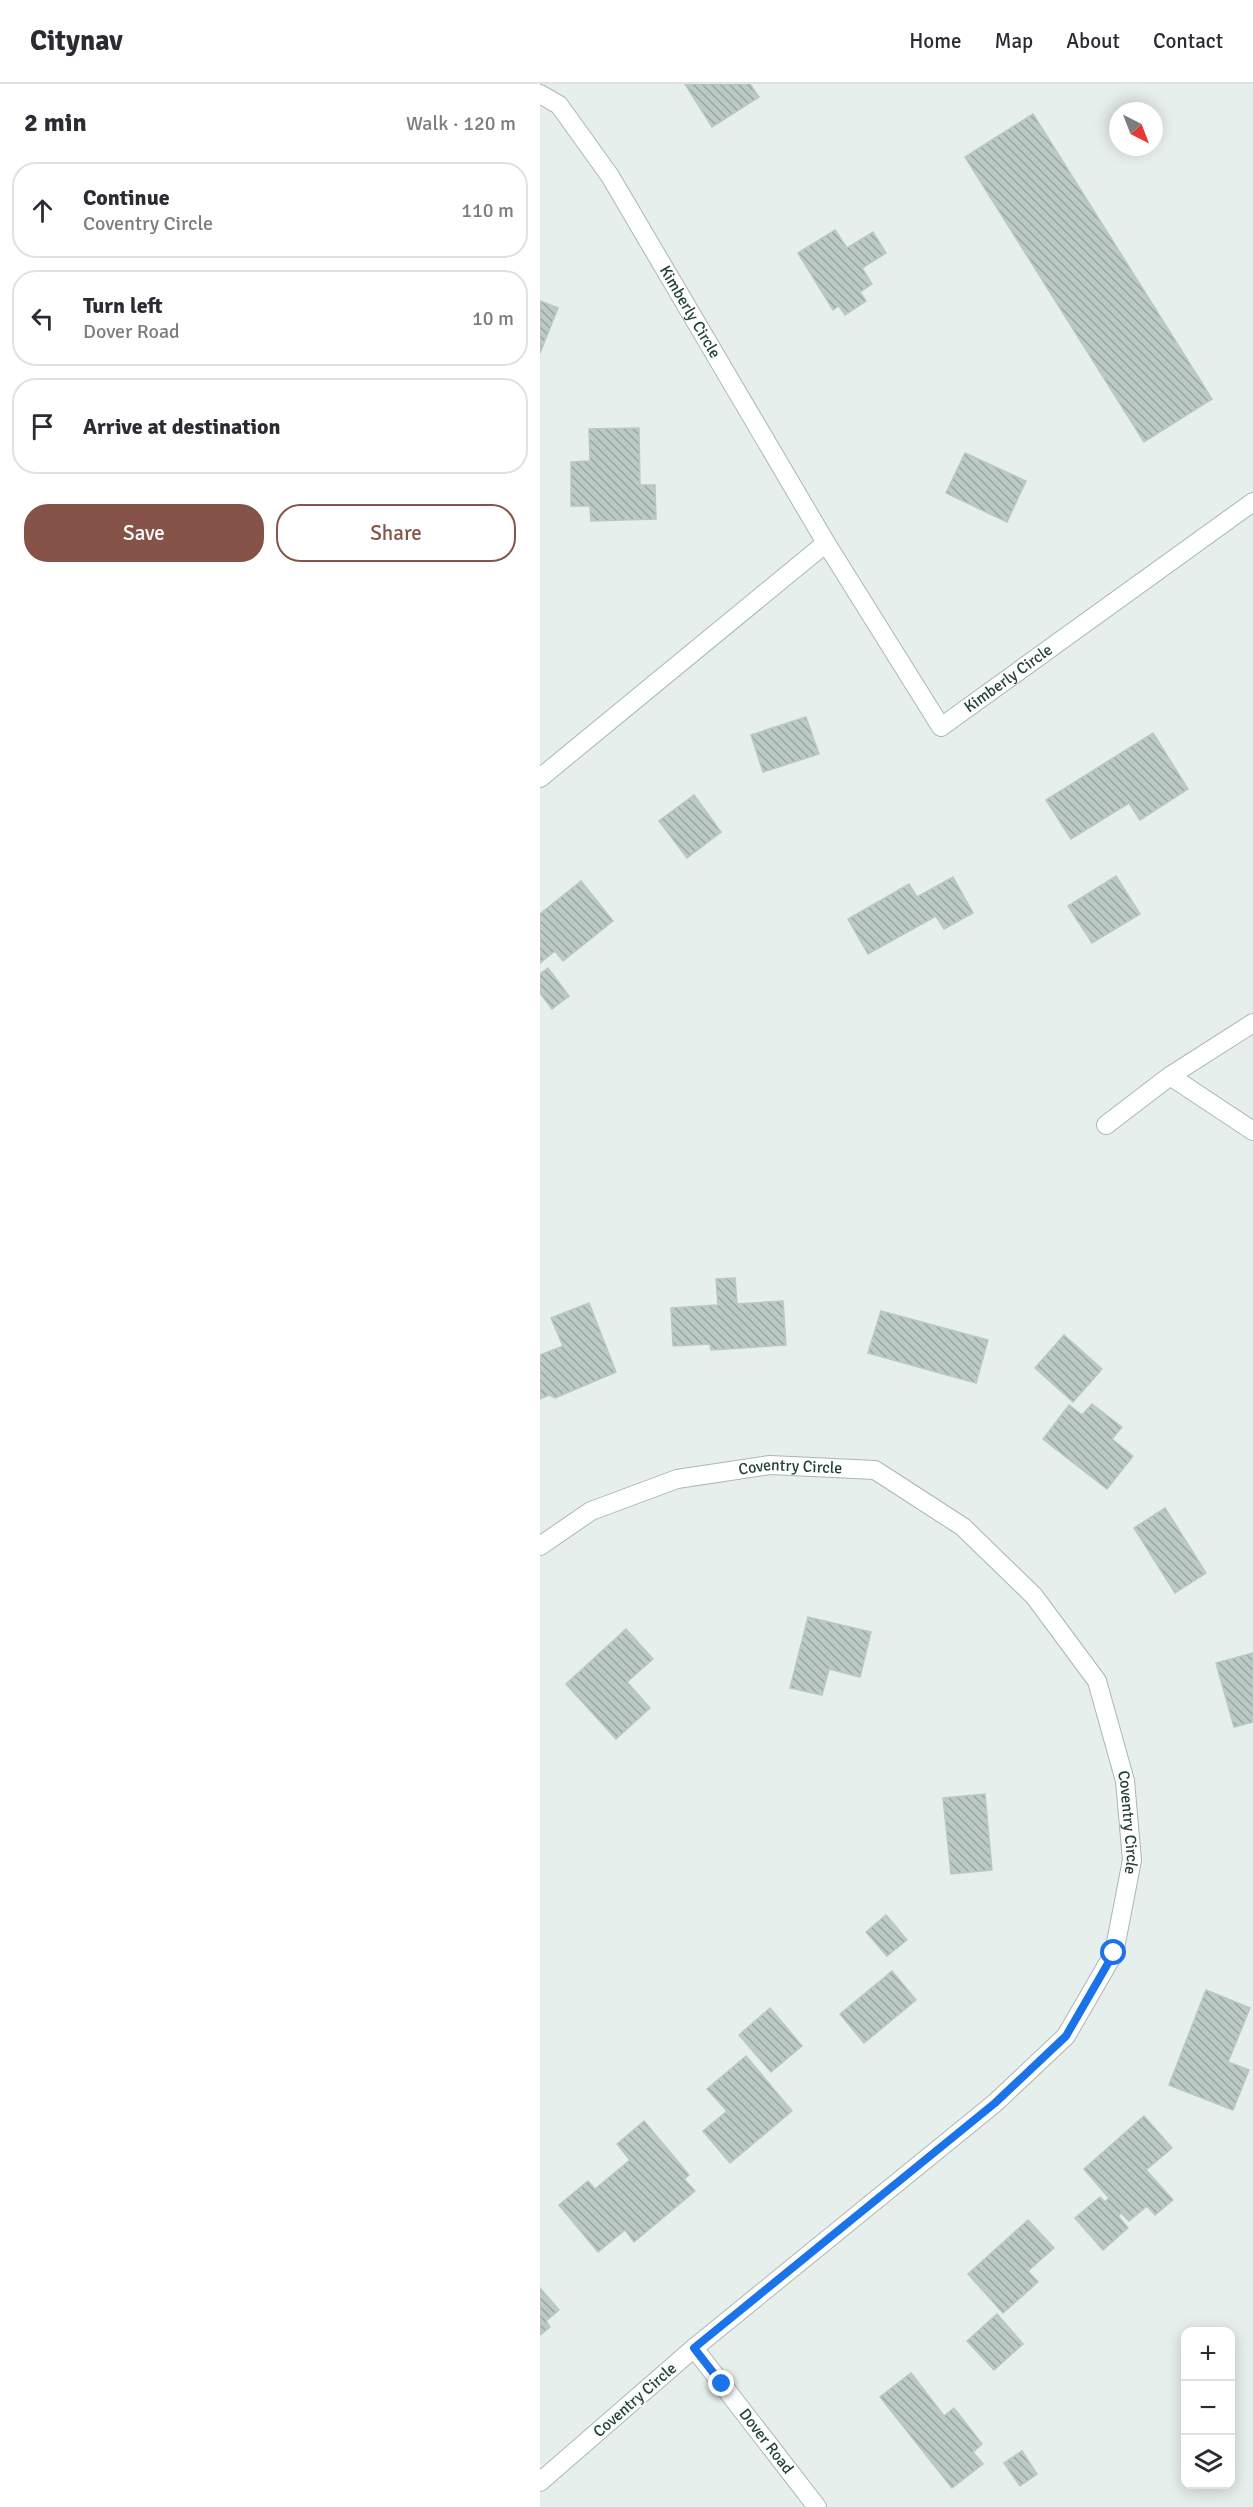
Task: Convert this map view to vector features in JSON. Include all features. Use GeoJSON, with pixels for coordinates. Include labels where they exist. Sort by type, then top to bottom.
{"type":"FeatureCollection","features":[{"type":"Feature","properties":{"kind":"street","name":"Kimberly Circle"},"geometry":{"type":"LineString","coordinates":[[540,94],[559,105],[610,176],[826,543],[941,728],[1253,502]]}},
{"type":"Feature","properties":{"kind":"street"},"geometry":{"type":"LineString","coordinates":[[540,778],[826,543]]}},
{"type":"Feature","properties":{"kind":"street"},"geometry":{"type":"LineString","coordinates":[[1106,1125],[1170,1076],[1253,1023]]}},
{"type":"Feature","properties":{"kind":"street"},"geometry":{"type":"LineString","coordinates":[[1170,1076],[1253,1131]]}},
{"type":"Feature","properties":{"kind":"street","name":"Coventry Circle"},"geometry":{"type":"LineString","coordinates":[[540,1546],[591,1511],[677,1479],[770,1465],[874,1470],[963,1527],[1034,1596],[1097,1681],[1125,1780],[1132,1860],[1114,1953],[1066,2036],[995,2103],[694,2348],[540,2482]]}},
{"type":"Feature","properties":{"kind":"street","name":"Dover Road"},"geometry":{"type":"LineString","coordinates":[[694,2348],[817,2507]]}},
{"type":"Feature","properties":{"kind":"building"},"geometry":{"type":"Polygon","coordinates":[[[685,84],[750,84],[759,97],[712,127],[685,84]]]}},
{"type":"Feature","properties":{"kind":"building"},"geometry":{"type":"Polygon","coordinates":[[[1033,114],[1212,399],[1144,442],[965,157],[1033,114]]]}},
{"type":"Feature","properties":{"kind":"building"},"geometry":{"type":"Polygon","coordinates":[[[835,230],[847,248],[873,232],[886,253],[862,268],[872,284],[860,292],[866,301],[845,315],[839,306],[833,310],[798,253],[835,230]]]}},
{"type":"Feature","properties":{"kind":"building"},"geometry":{"type":"Polygon","coordinates":[[[540,301],[558,308],[540,353],[540,301]]]}},
{"type":"Feature","properties":{"kind":"building"},"geometry":{"type":"Polygon","coordinates":[[[639,428],[640,485],[655,485],[656,519],[591,521],[590,506],[571,506],[571,462],[590,461],[589,429],[639,428]]]}},
{"type":"Feature","properties":{"kind":"building"},"geometry":{"type":"Polygon","coordinates":[[[965,453],[1026,481],[1007,522],[946,493],[965,453]]]}},
{"type":"Feature","properties":{"kind":"building"},"geometry":{"type":"Polygon","coordinates":[[[806,717],[819,754],[763,772],[751,735],[806,717]]]}},
{"type":"Feature","properties":{"kind":"building"},"geometry":{"type":"Polygon","coordinates":[[[1153,733],[1188,789],[1140,820],[1129,803],[1071,839],[1046,800],[1153,733]]]}},
{"type":"Feature","properties":{"kind":"building"},"geometry":{"type":"Polygon","coordinates":[[[694,795],[721,832],[687,858],[659,821],[694,795]]]}},
{"type":"Feature","properties":{"kind":"building"},"geometry":{"type":"Polygon","coordinates":[[[1116,876],[1140,914],[1092,943],[1068,906],[1116,876]]]}},
{"type":"Feature","properties":{"kind":"building"},"geometry":{"type":"Polygon","coordinates":[[[953,877],[973,913],[944,929],[936,916],[868,954],[848,919],[909,884],[917,897],[953,877]]]}},
{"type":"Feature","properties":{"kind":"building"},"geometry":{"type":"Polygon","coordinates":[[[581,881],[613,921],[563,961],[555,951],[540,963],[540,914],[581,881]]]}},
{"type":"Feature","properties":{"kind":"building"},"geometry":{"type":"Polygon","coordinates":[[[548,968],[569,996],[552,1009],[540,993],[540,974],[548,968]]]}},
{"type":"Feature","properties":{"kind":"building"},"geometry":{"type":"Polygon","coordinates":[[[735,1278],[737,1304],[783,1301],[786,1345],[711,1350],[710,1344],[673,1346],[671,1308],[718,1305],[716,1279],[735,1278]]]}},
{"type":"Feature","properties":{"kind":"building"},"geometry":{"type":"Polygon","coordinates":[[[589,1303],[616,1372],[555,1398],[549,1395],[540,1399],[540,1355],[563,1346],[551,1318],[589,1303]]]}},
{"type":"Feature","properties":{"kind":"building"},"geometry":{"type":"Polygon","coordinates":[[[881,1311],[988,1340],[976,1383],[868,1353],[881,1311]]]}},
{"type":"Feature","properties":{"kind":"building"},"geometry":{"type":"Polygon","coordinates":[[[1064,1335],[1102,1369],[1073,1402],[1035,1368],[1064,1335]]]}},
{"type":"Feature","properties":{"kind":"building"},"geometry":{"type":"Polygon","coordinates":[[[1092,1404],[1122,1427],[1112,1439],[1133,1456],[1107,1489],[1043,1439],[1069,1405],[1082,1415],[1092,1404]]]}},
{"type":"Feature","properties":{"kind":"building"},"geometry":{"type":"Polygon","coordinates":[[[1165,1508],[1206,1573],[1175,1593],[1134,1528],[1165,1508]]]}},
{"type":"Feature","properties":{"kind":"building"},"geometry":{"type":"Polygon","coordinates":[[[808,1617],[871,1632],[860,1677],[829,1669],[822,1695],[790,1688],[808,1617]]]}},
{"type":"Feature","properties":{"kind":"building"},"geometry":{"type":"Polygon","coordinates":[[[626,1629],[653,1659],[627,1682],[650,1708],[616,1739],[566,1684],[626,1629]]]}},
{"type":"Feature","properties":{"kind":"building"},"geometry":{"type":"Polygon","coordinates":[[[1253,1653],[1253,1722],[1234,1727],[1216,1663],[1253,1653]]]}},
{"type":"Feature","properties":{"kind":"building"},"geometry":{"type":"Polygon","coordinates":[[[985,1794],[992,1870],[951,1874],[943,1798],[985,1794]]]}},
{"type":"Feature","properties":{"kind":"building"},"geometry":{"type":"Polygon","coordinates":[[[886,1915],[907,1940],[887,1956],[866,1932],[886,1915]]]}},
{"type":"Feature","properties":{"kind":"building"},"geometry":{"type":"Polygon","coordinates":[[[892,1971],[916,2000],[864,2043],[840,2014],[892,1971]]]}},
{"type":"Feature","properties":{"kind":"building"},"geometry":{"type":"Polygon","coordinates":[[[1206,1990],[1250,2008],[1228,2062],[1249,2070],[1233,2110],[1169,2085],[1206,1990]]]}},
{"type":"Feature","properties":{"kind":"building"},"geometry":{"type":"Polygon","coordinates":[[[770,2008],[802,2046],[771,2072],[739,2035],[770,2008]]]}},
{"type":"Feature","properties":{"kind":"building"},"geometry":{"type":"Polygon","coordinates":[[[746,2056],[792,2111],[730,2163],[703,2131],[727,2111],[707,2089],[746,2056]]]}},
{"type":"Feature","properties":{"kind":"building"},"geometry":{"type":"Polygon","coordinates":[[[1144,2116],[1172,2148],[1146,2170],[1173,2200],[1155,2215],[1147,2206],[1129,2221],[1121,2213],[1118,2216],[1128,2228],[1103,2250],[1075,2218],[1100,2197],[1105,2202],[1109,2198],[1084,2169],[1144,2116]]]}},
{"type":"Feature","properties":{"kind":"building"},"geometry":{"type":"Polygon","coordinates":[[[644,2121],[689,2175],[684,2179],[695,2191],[634,2242],[625,2230],[598,2252],[559,2205],[588,2181],[595,2189],[630,2160],[617,2144],[644,2121]]]}},
{"type":"Feature","properties":{"kind":"building"},"geometry":{"type":"Polygon","coordinates":[[[1028,2220],[1054,2248],[1028,2271],[1038,2282],[1003,2313],[968,2274],[1028,2220]]]}},
{"type":"Feature","properties":{"kind":"building"},"geometry":{"type":"Polygon","coordinates":[[[540,2288],[559,2310],[546,2321],[550,2327],[540,2335],[540,2288]]]}},
{"type":"Feature","properties":{"kind":"building"},"geometry":{"type":"Polygon","coordinates":[[[997,2314],[1023,2344],[994,2370],[967,2341],[997,2314]]]}},
{"type":"Feature","properties":{"kind":"building"},"geometry":{"type":"Polygon","coordinates":[[[911,2373],[944,2416],[954,2408],[982,2444],[973,2452],[983,2464],[952,2488],[880,2397],[911,2373]]]}},
{"type":"Feature","properties":{"kind":"building"},"geometry":{"type":"Polygon","coordinates":[[[1022,2451],[1037,2474],[1020,2486],[1004,2463],[1022,2451]]]}},
{"type":"Feature","properties":{"kind":"route"},"geometry":{"type":"LineString","coordinates":[[722,2384],[694,2348],[995,2103],[1066,2036],[1114,1953]]}}]}
